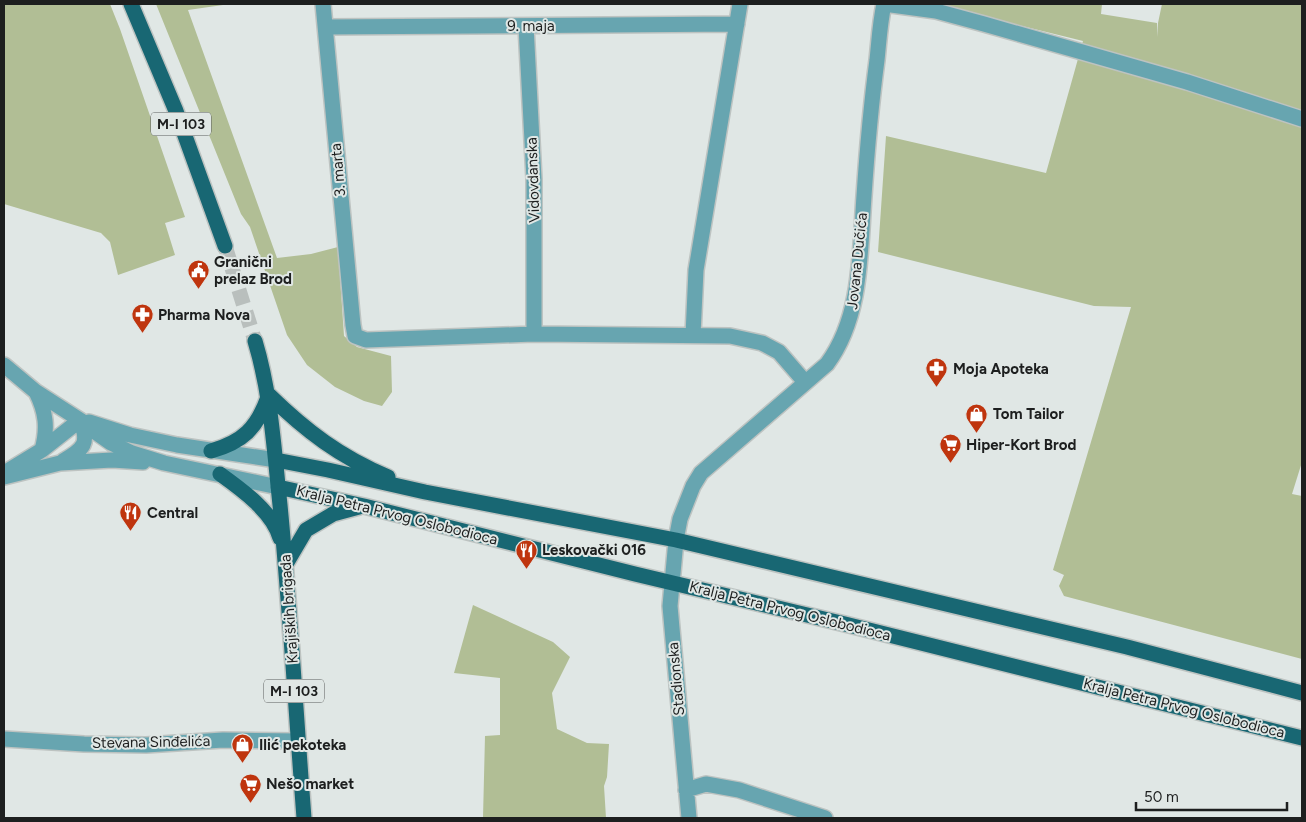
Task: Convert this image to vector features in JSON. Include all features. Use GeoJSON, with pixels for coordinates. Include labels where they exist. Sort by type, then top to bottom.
{"type":"FeatureCollection","features":[{"type":"Feature","properties":{"kind":"main road","name":"M-I 103"},"geometry":{"type":"LineString","coordinates":[[131,4],[176,111],[225,246]]}},
{"type":"Feature","properties":{"kind":"main road","name":"M-I 103"},"geometry":{"type":"LineString","coordinates":[[255,341],[269,395],[276,460]]}},
{"type":"Feature","properties":{"kind":"main road"},"geometry":{"type":"LineString","coordinates":[[211,451],[228,446],[248,432],[260,416],[269,395],[318,439],[349,459],[425,492]]}},
{"type":"Feature","properties":{"kind":"main road","name":"Kralja Petra Prvog Oslobodioca"},"geometry":{"type":"LineString","coordinates":[[276,460],[425,492],[676,540],[1126,647],[1302,693]]}},
{"type":"Feature","properties":{"kind":"main road","name":"Krajiških brigada"},"geometry":{"type":"LineString","coordinates":[[276,460],[286,564],[304,818]]}},
{"type":"Feature","properties":{"kind":"main road"},"geometry":{"type":"LineString","coordinates":[[220,474],[256,501],[268,517],[279,534],[286,564]]}},
{"type":"Feature","properties":{"kind":"main road","name":"Kralja Petra Prvog Oslobodioca"},"geometry":{"type":"LineString","coordinates":[[278,486],[835,621],[1302,738]]}},
{"type":"Feature","properties":{"kind":"main road"},"geometry":{"type":"LineString","coordinates":[[286,564],[306,530],[333,514],[364,506]]}},
{"type":"Feature","properties":{"kind":"street","name":"3. marta"},"geometry":{"type":"LineString","coordinates":[[323,4],[352,326],[355,336],[366,340],[534,334]]}},
{"type":"Feature","properties":{"kind":"street"},"geometry":{"type":"LineString","coordinates":[[694,335],[696,270],[740,4]]}},
{"type":"Feature","properties":{"kind":"street"},"geometry":{"type":"LineString","coordinates":[[884,4],[936,11],[984,24],[1187,82],[1302,119]]}},
{"type":"Feature","properties":{"kind":"street","name":"Jovana Dučića"},"geometry":{"type":"LineString","coordinates":[[676,540],[685,505],[701,473],[827,364],[838,350],[852,312],[858,269],[873,92],[884,4]]}},
{"type":"Feature","properties":{"kind":"street","name":"9. maja"},"geometry":{"type":"LineString","coordinates":[[326,27],[737,24]]}},
{"type":"Feature","properties":{"kind":"street","name":"Vidovdanska"},"geometry":{"type":"LineString","coordinates":[[526,26],[534,179],[534,334]]}},
{"type":"Feature","properties":{"kind":"street"},"geometry":{"type":"LineString","coordinates":[[534,334],[730,336],[762,343],[779,352],[805,382]]}},
{"type":"Feature","properties":{"kind":"street"},"geometry":{"type":"LineString","coordinates":[[4,365],[35,391],[111,443],[132,453],[164,463],[278,486]]}},
{"type":"Feature","properties":{"kind":"street"},"geometry":{"type":"LineString","coordinates":[[35,391],[42,404],[47,426],[42,450]]}},
{"type":"Feature","properties":{"kind":"street"},"geometry":{"type":"LineString","coordinates":[[4,475],[42,450],[80,420]]}},
{"type":"Feature","properties":{"kind":"street"},"geometry":{"type":"LineString","coordinates":[[80,420],[130,436],[211,451],[276,460]]}},
{"type":"Feature","properties":{"kind":"street"},"geometry":{"type":"LineString","coordinates":[[60,463],[72,456],[85,442],[86,434],[80,420]]}},
{"type":"Feature","properties":{"kind":"street"},"geometry":{"type":"LineString","coordinates":[[4,475],[60,463],[112,460],[164,463]]}},
{"type":"Feature","properties":{"kind":"street","name":"Stadionska"},"geometry":{"type":"LineString","coordinates":[[676,540],[670,606],[689,818]]}},
{"type":"Feature","properties":{"kind":"street","name":"Stevana Sinđelića"},"geometry":{"type":"LineString","coordinates":[[4,740],[146,745],[223,740],[298,741]]}},
{"type":"Feature","properties":{"kind":"street"},"geometry":{"type":"LineString","coordinates":[[686,790],[706,784],[739,790],[824,818]]}},
{"type":"Feature","properties":{"kind":"green space"},"geometry":{"type":"Polygon","coordinates":[[[4,4],[110,4],[185,217],[165,223],[175,255],[118,275],[110,242],[101,233],[4,204],[4,4]]]}},
{"type":"Feature","properties":{"kind":"green space"},"geometry":{"type":"Polygon","coordinates":[[[156,4],[230,4],[188,10],[277,258],[311,254],[338,247],[344,336],[357,347],[391,356],[392,392],[382,406],[364,401],[335,387],[307,365],[287,335],[250,227],[241,214],[156,4]]]}},
{"type":"Feature","properties":{"kind":"green space"},"geometry":{"type":"Polygon","coordinates":[[[933,4],[1102,4],[1101,14],[1157,23],[1158,37],[1158,23],[1162,4],[1302,4],[1302,462],[1292,494],[1302,496],[1302,659],[1064,596],[1059,586],[1064,575],[1053,570],[1131,307],[1094,306],[878,252],[886,136],[1046,173],[1083,41],[933,4]]]}},
{"type":"Feature","properties":{"kind":"green space"},"geometry":{"type":"Polygon","coordinates":[[[473,605],[553,642],[570,657],[552,693],[557,729],[587,743],[609,744],[607,777],[604,786],[606,818],[483,818],[485,736],[500,735],[500,678],[454,673],[473,605]]]}},
{"type":"Feature","properties":{"kind":"tunnel"},"geometry":{"type":"LineString","coordinates":[[225,246],[255,341]]}},
{"type":"Feature","properties":{"kind":"place","name":"Granični prelaz Brod"},"geometry":{"type":"Point","coordinates":[198,290]}},
{"type":"Feature","properties":{"kind":"place","name":"Pharma Nova"},"geometry":{"type":"Point","coordinates":[142,334]}},
{"type":"Feature","properties":{"kind":"place","name":"Moja Apoteka"},"geometry":{"type":"Point","coordinates":[937,388]}},
{"type":"Feature","properties":{"kind":"place","name":"Tom Tailor"},"geometry":{"type":"Point","coordinates":[977,433]}},
{"type":"Feature","properties":{"kind":"place","name":"Hiper-Kort Brod"},"geometry":{"type":"Point","coordinates":[950,464]}},
{"type":"Feature","properties":{"kind":"place","name":"Central"},"geometry":{"type":"Point","coordinates":[131,532]}},
{"type":"Feature","properties":{"kind":"place","name":"Leskovački 016"},"geometry":{"type":"Point","coordinates":[526,569]}},
{"type":"Feature","properties":{"kind":"place","name":"Ilić pekoteka"},"geometry":{"type":"Point","coordinates":[243,764]}},
{"type":"Feature","properties":{"kind":"place","name":"Nešo market"},"geometry":{"type":"Point","coordinates":[250,803]}}]}
